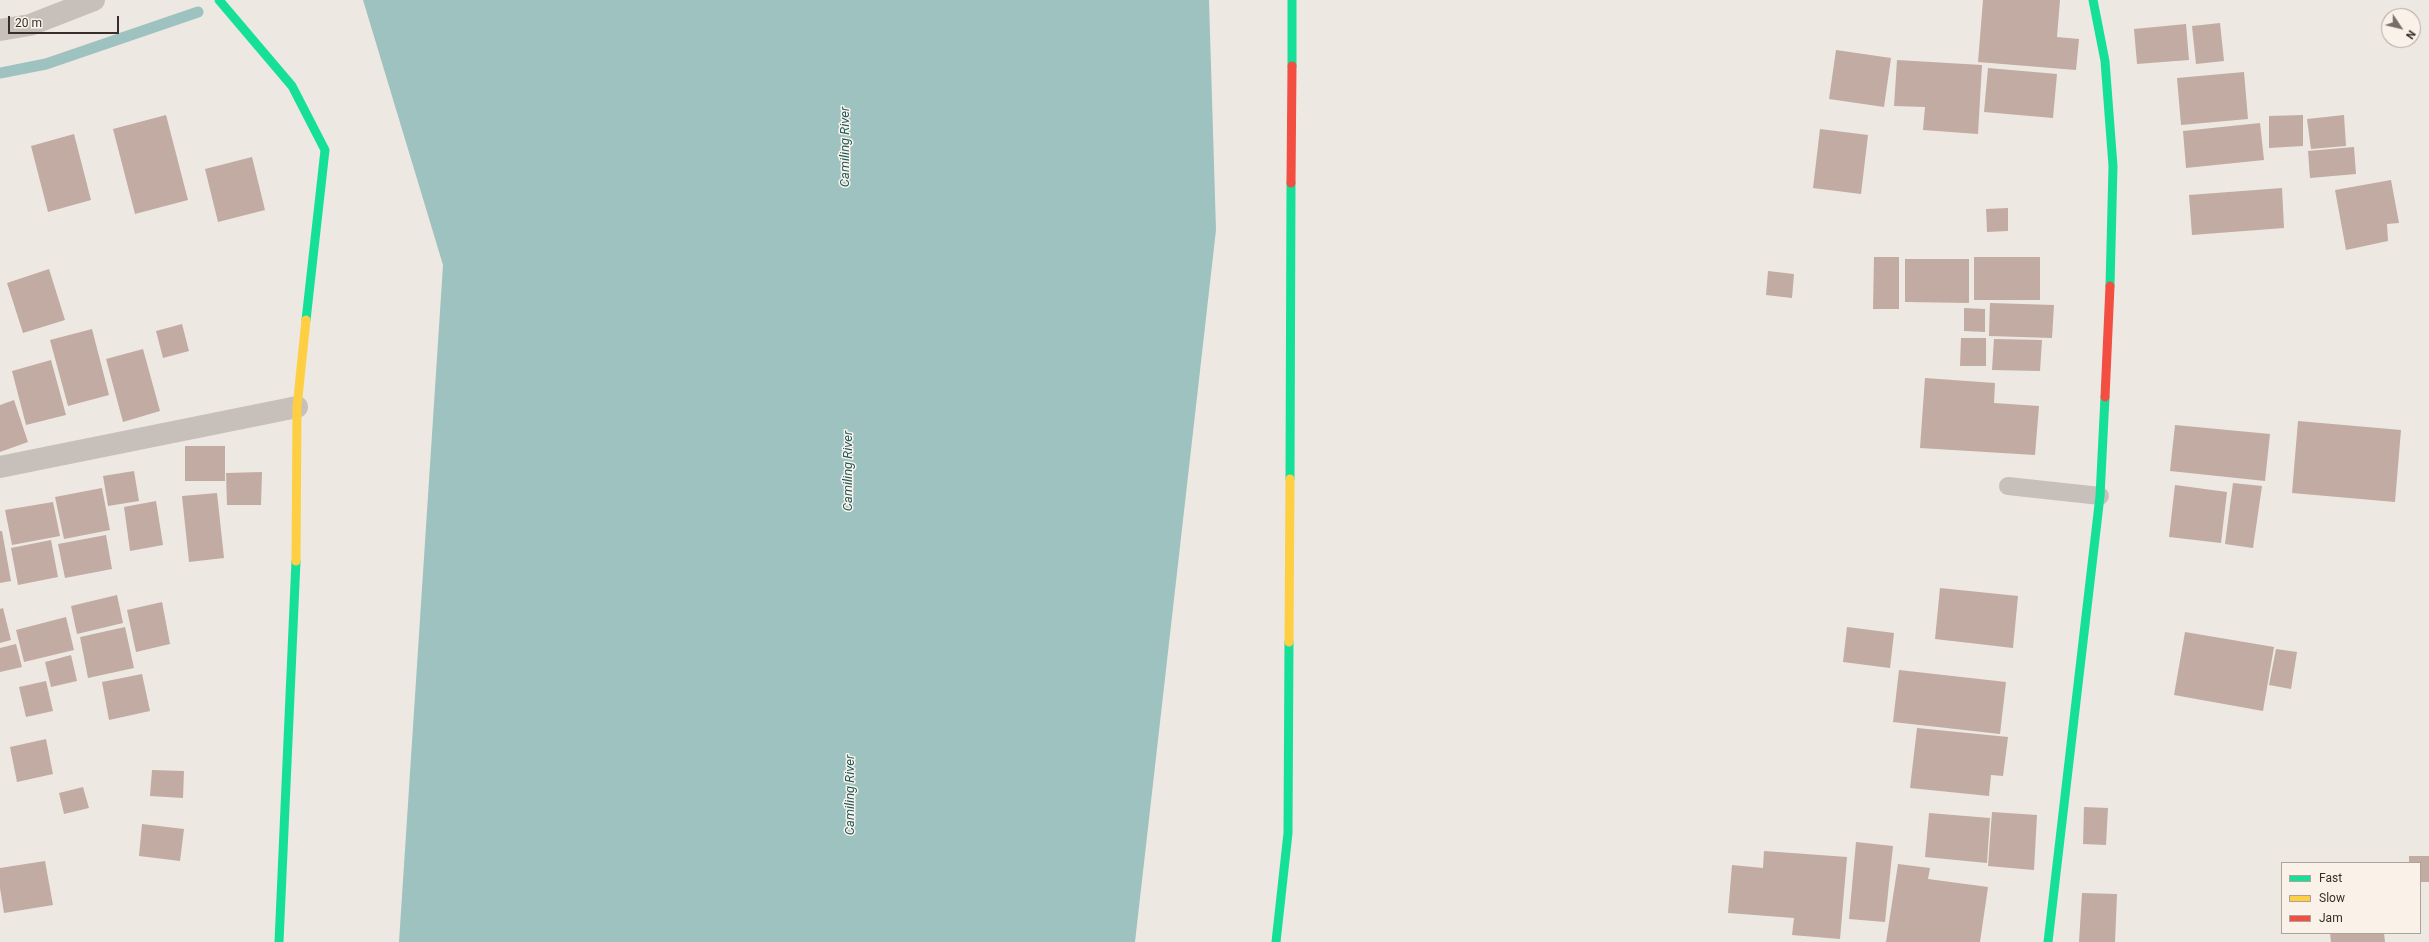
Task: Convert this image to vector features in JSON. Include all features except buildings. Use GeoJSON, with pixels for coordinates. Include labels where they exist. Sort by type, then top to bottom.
{"type":"FeatureCollection","features":[{"type":"Feature","properties":{"kind":"street"},"geometry":{"type":"LineString","coordinates":[[0,30],[30,25],[94,0]]}},
{"type":"Feature","properties":{"kind":"street"},"geometry":{"type":"LineString","coordinates":[[219,0],[292,86],[325,150],[297,407],[296,542],[279,942]]}},
{"type":"Feature","properties":{"kind":"street"},"geometry":{"type":"LineString","coordinates":[[1276,942],[1288,833],[1292,0]]}},
{"type":"Feature","properties":{"kind":"street"},"geometry":{"type":"LineString","coordinates":[[2048,942],[2100,496],[2111,271],[2113,166],[2105,61],[2095,0]]}},
{"type":"Feature","properties":{"kind":"street"},"geometry":{"type":"LineString","coordinates":[[0,467],[297,407]]}},
{"type":"Feature","properties":{"kind":"lane"},"geometry":{"type":"LineString","coordinates":[[2008,486],[2100,496]]}},
{"type":"Feature","properties":{"kind":"water","name":"Camiling River"},"geometry":{"type":"Polygon","coordinates":[[[363,0],[1209,0],[1216,230],[1135,942],[399,942],[443,265],[363,0]]]}},
{"type":"Feature","properties":{"kind":"waterway"},"geometry":{"type":"LineString","coordinates":[[0,73],[46,64],[198,12]]}},
{"type":"Feature","properties":{"kind":"traffic: fast"},"geometry":{"type":"LineString","coordinates":[[219,0],[292,86],[325,150],[306,320]]}},
{"type":"Feature","properties":{"kind":"traffic: fast"},"geometry":{"type":"LineString","coordinates":[[1292,0],[1292,66]]}},
{"type":"Feature","properties":{"kind":"traffic: fast"},"geometry":{"type":"LineString","coordinates":[[2093,0],[2105,61],[2113,166],[2110,286]]}},
{"type":"Feature","properties":{"kind":"traffic: fast"},"geometry":{"type":"LineString","coordinates":[[1290,479],[1291,183]]}},
{"type":"Feature","properties":{"kind":"traffic: fast"},"geometry":{"type":"LineString","coordinates":[[2048,942],[2100,496],[2105,397]]}},
{"type":"Feature","properties":{"kind":"traffic: fast"},"geometry":{"type":"LineString","coordinates":[[279,942],[296,561]]}},
{"type":"Feature","properties":{"kind":"traffic: fast"},"geometry":{"type":"LineString","coordinates":[[1276,942],[1288,833],[1289,642]]}},
{"type":"Feature","properties":{"kind":"traffic: slow"},"geometry":{"type":"LineString","coordinates":[[296,561],[297,407],[306,320]]}},
{"type":"Feature","properties":{"kind":"traffic: slow"},"geometry":{"type":"LineString","coordinates":[[1289,642],[1290,479]]}},
{"type":"Feature","properties":{"kind":"traffic: jam"},"geometry":{"type":"LineString","coordinates":[[1291,183],[1292,66]]}},
{"type":"Feature","properties":{"kind":"traffic: jam"},"geometry":{"type":"LineString","coordinates":[[2105,397],[2110,286]]}}]}
